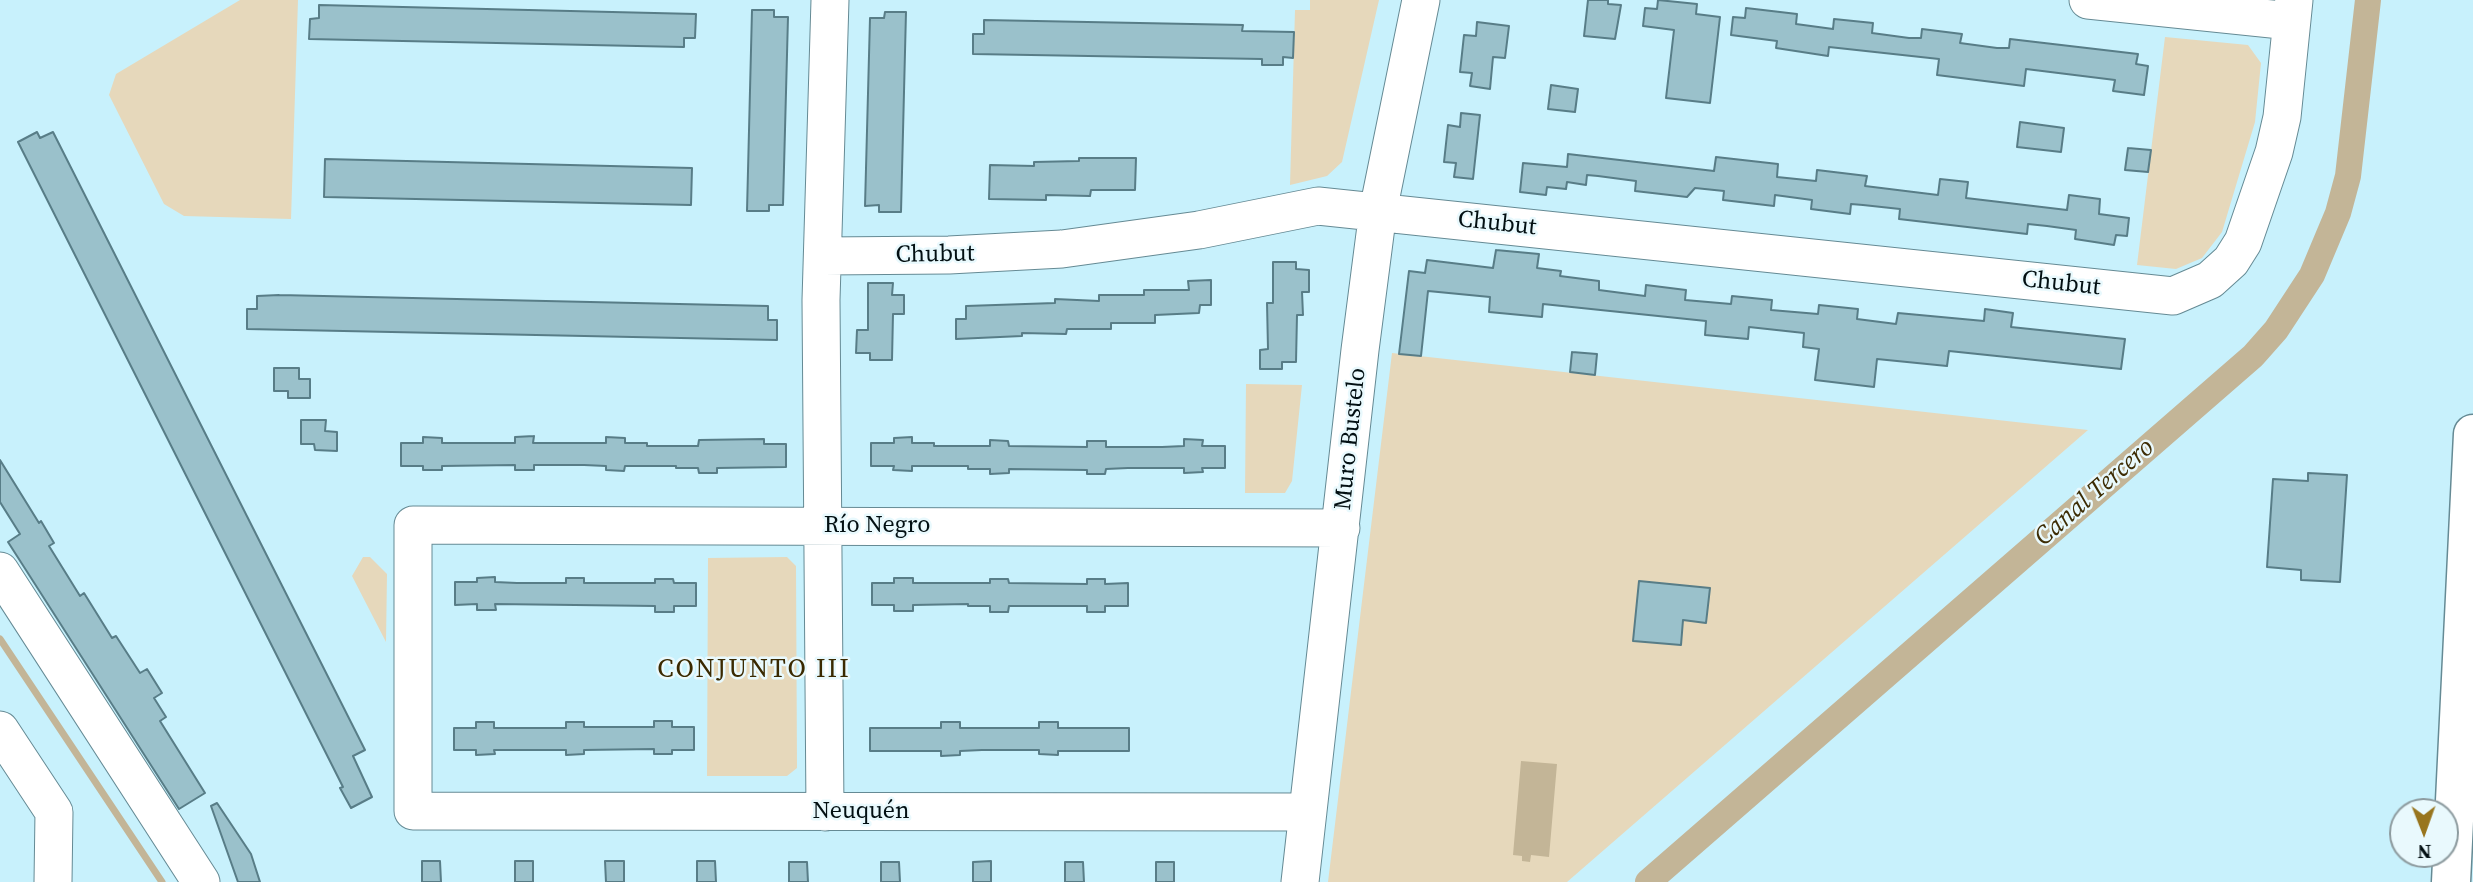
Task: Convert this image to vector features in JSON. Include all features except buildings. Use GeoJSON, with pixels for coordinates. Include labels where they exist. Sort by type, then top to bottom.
{"type":"FeatureCollection","features":[{"type":"Feature","properties":{"kind":"highway"},"geometry":{"type":"LineString","coordinates":[[2455,870],[2456,757],[2473,434]]}},
{"type":"Feature","properties":{"kind":"street"},"geometry":{"type":"LineString","coordinates":[[825,812],[822,256],[830,0]]}},
{"type":"Feature","properties":{"kind":"street","name":"Muro Bustelo"},"geometry":{"type":"LineString","coordinates":[[1300,882],[1378,211],[1422,0]]}},
{"type":"Feature","properties":{"kind":"street"},"geometry":{"type":"LineString","coordinates":[[2088,0],[2293,11]]}},
{"type":"Feature","properties":{"kind":"street","name":"Chubut"},"geometry":{"type":"LineString","coordinates":[[822,256],[949,256],[1062,249],[1199,230],[1318,206],[2173,296],[2210,280],[2231,261],[2243,242],[2274,152],[2282,117],[2293,11]]}},
{"type":"Feature","properties":{"kind":"street","name":"Río Negro"},"geometry":{"type":"LineString","coordinates":[[413,811],[413,525],[1342,528]]}},
{"type":"Feature","properties":{"kind":"street"},"geometry":{"type":"LineString","coordinates":[[0,571],[201,882]]}},
{"type":"Feature","properties":{"kind":"street"},"geometry":{"type":"LineString","coordinates":[[0,730],[54,812],[53,882]]}},
{"type":"Feature","properties":{"kind":"street","name":"Neuquén"},"geometry":{"type":"LineString","coordinates":[[413,811],[1308,812]]}},
{"type":"Feature","properties":{"kind":"shaded area"},"geometry":{"type":"Polygon","coordinates":[[[240,0],[298,0],[291,219],[184,216],[164,204],[109,95],[116,74],[240,0]]]}},
{"type":"Feature","properties":{"kind":"shaded area"},"geometry":{"type":"Polygon","coordinates":[[[1310,0],[1379,0],[1342,162],[1327,176],[1290,185],[1295,10],[1310,10],[1310,0]]]}},
{"type":"Feature","properties":{"kind":"shaded area"},"geometry":{"type":"Polygon","coordinates":[[[2165,37],[2248,45],[2261,63],[2255,122],[2222,232],[2202,258],[2176,269],[2137,265],[2165,37]]]}},
{"type":"Feature","properties":{"kind":"shaded area"},"geometry":{"type":"Polygon","coordinates":[[[1392,353],[2088,430],[1567,882],[1328,882],[1392,353]]]}},
{"type":"Feature","properties":{"kind":"shaded area"},"geometry":{"type":"Polygon","coordinates":[[[1246,384],[1302,385],[1292,481],[1285,493],[1245,493],[1246,384]]]}},
{"type":"Feature","properties":{"kind":"shaded area"},"geometry":{"type":"Polygon","coordinates":[[[363,557],[370,557],[387,574],[386,642],[352,576],[363,557]]]}},
{"type":"Feature","properties":{"kind":"shaded area"},"geometry":{"type":"Polygon","coordinates":[[[787,557],[796,566],[797,768],[787,776],[707,776],[708,558],[787,557]]]}},
{"type":"Feature","properties":{"kind":"shaded area"},"geometry":{"type":"Polygon","coordinates":[[[1521,761],[1557,764],[1549,857],[1531,855],[1530,862],[1522,861],[1522,856],[1513,855],[1521,761]]]}},
{"type":"Feature","properties":{"kind":"waterway","name":"Canal Tercero"},"geometry":{"type":"LineString","coordinates":[[1648,882],[2253,356],[2276,330],[2312,275],[2338,213],[2348,176],[2368,0]]}},
{"type":"Feature","properties":{"kind":"waterway"},"geometry":{"type":"LineString","coordinates":[[0,639],[162,882]]}},
{"type":"Feature","properties":{"kind":"district","name":"CONJUNTO III"},"geometry":{"type":"Point","coordinates":[754,670]}}]}
